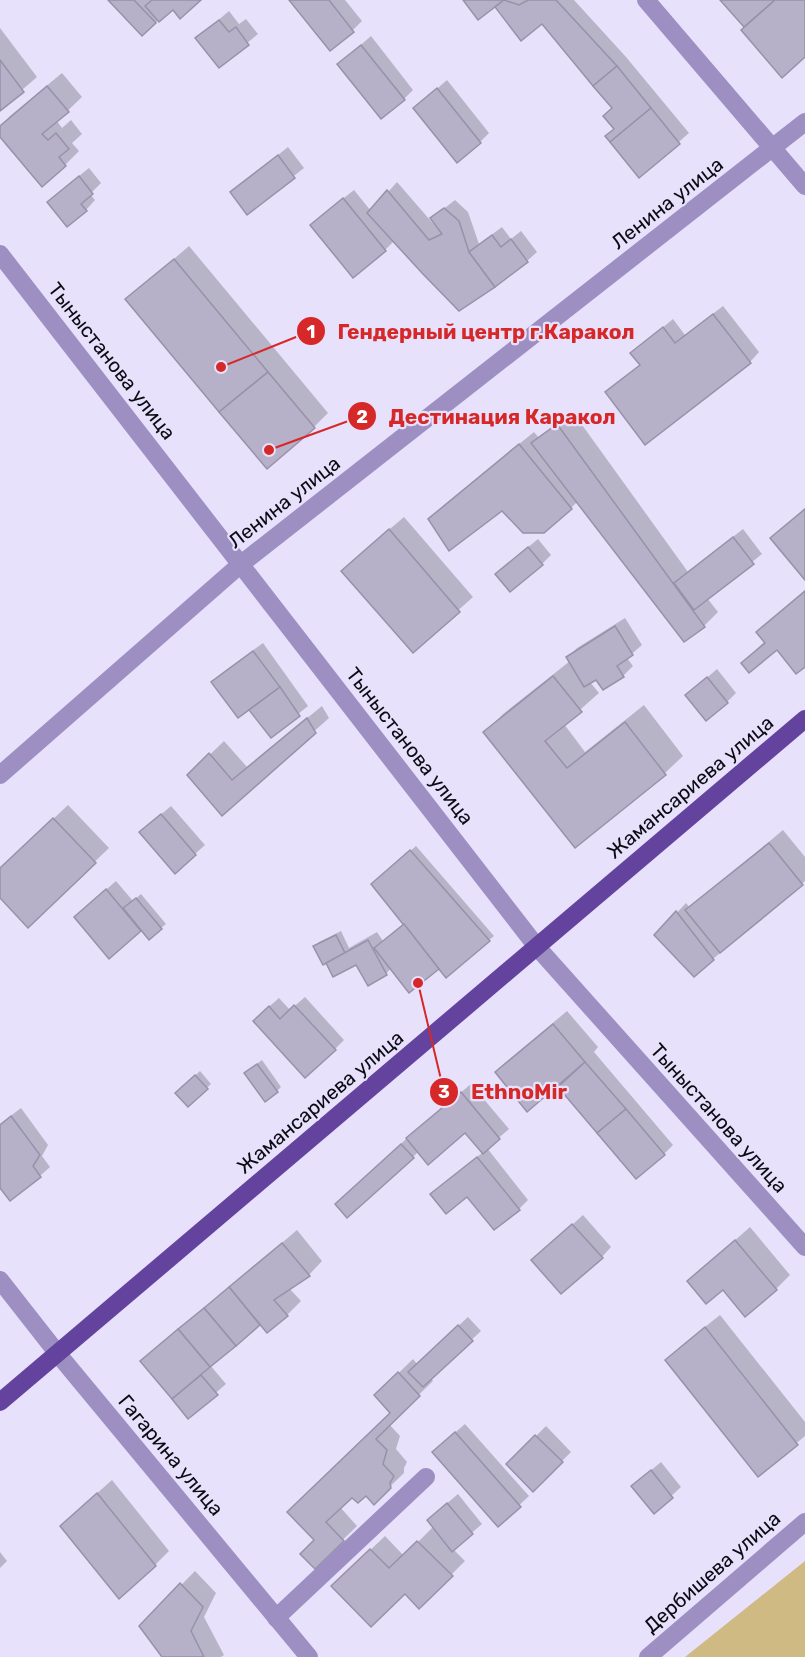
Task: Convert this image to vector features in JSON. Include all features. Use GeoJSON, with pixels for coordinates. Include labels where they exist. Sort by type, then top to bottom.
{"type":"FeatureCollection","features":[{"type":"Feature","properties":{"kind":"main road","name":"Жамансариева улица"},"geometry":{"type":"LineString","coordinates":[[0,1402],[805,719]]}},
{"type":"Feature","properties":{"kind":"street"},"geometry":{"type":"LineString","coordinates":[[646,0],[805,186]]}},
{"type":"Feature","properties":{"kind":"street","name":"Ленина улица"},"geometry":{"type":"LineString","coordinates":[[0,775],[241,564],[805,122]]}},
{"type":"Feature","properties":{"kind":"street","name":"Тыныстанова улица"},"geometry":{"type":"LineString","coordinates":[[0,254],[537,947],[805,1247]]}},
{"type":"Feature","properties":{"kind":"street","name":"Гагарина улица"},"geometry":{"type":"LineString","coordinates":[[0,1280],[58,1354],[309,1657]]}},
{"type":"Feature","properties":{"kind":"street"},"geometry":{"type":"LineString","coordinates":[[276,1618],[426,1477]]}},
{"type":"Feature","properties":{"kind":"street","name":"Дербишева улица"},"geometry":{"type":"LineString","coordinates":[[648,1657],[805,1522]]}},
{"type":"Feature","properties":{"kind":"shaded area"},"geometry":{"type":"Polygon","coordinates":[[[805,1561],[805,1657],[685,1657],[805,1561]]]}},
{"type":"Feature","properties":{"kind":"building"},"geometry":{"type":"Polygon","coordinates":[[[108,0],[134,0],[156,23],[142,36],[108,0]]]}},
{"type":"Feature","properties":{"kind":"building"},"geometry":{"type":"Polygon","coordinates":[[[152,0],[201,0],[180,19],[173,10],[159,22],[145,6],[152,0]]]}},
{"type":"Feature","properties":{"kind":"building"},"geometry":{"type":"Polygon","coordinates":[[[289,0],[329,0],[354,32],[330,51],[289,0]]]}},
{"type":"Feature","properties":{"kind":"building"},"geometry":{"type":"Polygon","coordinates":[[[463,0],[504,0],[478,20],[463,0]]]}},
{"type":"Feature","properties":{"kind":"building"},"geometry":{"type":"Polygon","coordinates":[[[504,0],[519,5],[528,0],[556,0],[617,66],[593,86],[542,24],[521,41],[495,7],[504,0]]]}},
{"type":"Feature","properties":{"kind":"building"},"geometry":{"type":"Polygon","coordinates":[[[720,0],[775,0],[744,27],[720,0]]]}},
{"type":"Feature","properties":{"kind":"building"},"geometry":{"type":"Polygon","coordinates":[[[775,0],[805,0],[805,57],[782,78],[741,30],[775,0]]]}},
{"type":"Feature","properties":{"kind":"building"},"geometry":{"type":"Polygon","coordinates":[[[219,20],[229,32],[236,27],[249,45],[219,68],[195,38],[219,20]]]}},
{"type":"Feature","properties":{"kind":"building"},"geometry":{"type":"Polygon","coordinates":[[[361,45],[405,100],[381,119],[337,64],[361,45]]]}},
{"type":"Feature","properties":{"kind":"building"},"geometry":{"type":"Polygon","coordinates":[[[0,60],[24,92],[0,111],[0,60]]]}},
{"type":"Feature","properties":{"kind":"building"},"geometry":{"type":"Polygon","coordinates":[[[617,66],[651,108],[610,142],[605,136],[614,129],[603,116],[612,108],[593,86],[617,66]]]}},
{"type":"Feature","properties":{"kind":"building"},"geometry":{"type":"Polygon","coordinates":[[[47,86],[69,112],[42,134],[48,140],[56,133],[69,149],[59,157],[66,166],[42,187],[0,137],[0,126],[47,86]]]}},
{"type":"Feature","properties":{"kind":"building"},"geometry":{"type":"Polygon","coordinates":[[[437,88],[481,143],[457,163],[413,108],[437,88]]]}},
{"type":"Feature","properties":{"kind":"building"},"geometry":{"type":"Polygon","coordinates":[[[651,108],[680,144],[639,178],[610,142],[651,108]]]}},
{"type":"Feature","properties":{"kind":"building"},"geometry":{"type":"Polygon","coordinates":[[[278,155],[295,178],[247,215],[230,192],[278,155]]]}},
{"type":"Feature","properties":{"kind":"building"},"geometry":{"type":"Polygon","coordinates":[[[79,176],[93,194],[81,204],[87,211],[67,227],[47,202],[79,176]]]}},
{"type":"Feature","properties":{"kind":"building"},"geometry":{"type":"Polygon","coordinates":[[[387,190],[429,240],[442,234],[430,218],[444,208],[459,221],[469,252],[495,287],[459,311],[367,213],[387,190]]]}},
{"type":"Feature","properties":{"kind":"building"},"geometry":{"type":"Polygon","coordinates":[[[343,198],[386,251],[353,278],[310,225],[343,198]]]}},
{"type":"Feature","properties":{"kind":"building"},"geometry":{"type":"Polygon","coordinates":[[[492,235],[501,247],[511,239],[528,262],[495,287],[469,252],[492,235]]]}},
{"type":"Feature","properties":{"kind":"building"},"geometry":{"type":"Polygon","coordinates":[[[174,259],[268,372],[219,412],[125,299],[174,259]]]}},
{"type":"Feature","properties":{"kind":"building"},"geometry":{"type":"Polygon","coordinates":[[[713,314],[751,363],[645,445],[605,392],[640,365],[630,353],[663,327],[675,343],[713,314]]]}},
{"type":"Feature","properties":{"kind":"building"},"geometry":{"type":"Polygon","coordinates":[[[268,372],[315,428],[267,469],[219,412],[268,372]]]}},
{"type":"Feature","properties":{"kind":"building"},"geometry":{"type":"Polygon","coordinates":[[[557,424],[705,627],[684,642],[531,443],[557,424]]]}},
{"type":"Feature","properties":{"kind":"building"},"geometry":{"type":"Polygon","coordinates":[[[519,444],[572,509],[544,533],[523,533],[502,511],[449,551],[428,519],[519,444]]]}},
{"type":"Feature","properties":{"kind":"building"},"geometry":{"type":"Polygon","coordinates":[[[805,509],[805,580],[770,538],[805,509]]]}},
{"type":"Feature","properties":{"kind":"building"},"geometry":{"type":"Polygon","coordinates":[[[389,529],[460,612],[413,653],[341,571],[389,529]]]}},
{"type":"Feature","properties":{"kind":"building"},"geometry":{"type":"Polygon","coordinates":[[[733,537],[754,564],[694,610],[674,583],[733,537]]]}},
{"type":"Feature","properties":{"kind":"building"},"geometry":{"type":"Polygon","coordinates":[[[528,547],[543,565],[510,592],[495,574],[528,547]]]}},
{"type":"Feature","properties":{"kind":"building"},"geometry":{"type":"Polygon","coordinates":[[[805,591],[805,667],[796,674],[777,650],[749,673],[741,663],[765,643],[756,632],[805,591]]]}},
{"type":"Feature","properties":{"kind":"building"},"geometry":{"type":"Polygon","coordinates":[[[615,626],[633,655],[617,666],[624,677],[603,690],[596,680],[584,687],[566,657],[615,626]]]}},
{"type":"Feature","properties":{"kind":"building"},"geometry":{"type":"Polygon","coordinates":[[[253,651],[280,687],[238,718],[211,682],[253,651]]]}},
{"type":"Feature","properties":{"kind":"building"},"geometry":{"type":"Polygon","coordinates":[[[553,676],[582,712],[545,741],[567,768],[625,722],[666,775],[575,848],[483,732],[553,676]]]}},
{"type":"Feature","properties":{"kind":"building"},"geometry":{"type":"Polygon","coordinates":[[[707,677],[728,703],[706,721],[685,695],[707,677]]]}},
{"type":"Feature","properties":{"kind":"building"},"geometry":{"type":"Polygon","coordinates":[[[280,687],[300,716],[271,738],[249,710],[280,687]]]}},
{"type":"Feature","properties":{"kind":"building"},"geometry":{"type":"Polygon","coordinates":[[[307,718],[316,733],[222,816],[187,775],[209,753],[232,780],[307,718]]]}},
{"type":"Feature","properties":{"kind":"building"},"geometry":{"type":"Polygon","coordinates":[[[161,814],[196,855],[175,874],[139,832],[161,814]]]}},
{"type":"Feature","properties":{"kind":"building"},"geometry":{"type":"Polygon","coordinates":[[[53,818],[96,863],[28,928],[0,898],[0,868],[53,818]]]}},
{"type":"Feature","properties":{"kind":"building"},"geometry":{"type":"Polygon","coordinates":[[[769,843],[803,885],[720,953],[685,910],[769,843]]]}},
{"type":"Feature","properties":{"kind":"building"},"geometry":{"type":"Polygon","coordinates":[[[410,850],[490,941],[446,978],[371,884],[410,850]]]}},
{"type":"Feature","properties":{"kind":"building"},"geometry":{"type":"Polygon","coordinates":[[[106,889],[141,931],[109,959],[74,917],[106,889]]]}},
{"type":"Feature","properties":{"kind":"building"},"geometry":{"type":"Polygon","coordinates":[[[136,898],[162,929],[149,940],[123,908],[136,898]]]}},
{"type":"Feature","properties":{"kind":"building"},"geometry":{"type":"Polygon","coordinates":[[[676,911],[714,960],[694,977],[654,935],[676,911]]]}},
{"type":"Feature","properties":{"kind":"building"},"geometry":{"type":"Polygon","coordinates":[[[404,924],[439,969],[409,993],[374,948],[404,924]]]}},
{"type":"Feature","properties":{"kind":"building"},"geometry":{"type":"Polygon","coordinates":[[[336,935],[345,953],[323,965],[313,946],[336,935]]]}},
{"type":"Feature","properties":{"kind":"building"},"geometry":{"type":"Polygon","coordinates":[[[368,940],[387,975],[368,986],[356,965],[333,977],[326,963],[368,940]]]}},
{"type":"Feature","properties":{"kind":"building"},"geometry":{"type":"Polygon","coordinates":[[[294,1005],[336,1050],[305,1078],[253,1021],[269,1006],[280,1019],[294,1005]]]}},
{"type":"Feature","properties":{"kind":"building"},"geometry":{"type":"Polygon","coordinates":[[[553,1024],[585,1062],[527,1112],[495,1072],[553,1024]]]}},
{"type":"Feature","properties":{"kind":"building"},"geometry":{"type":"Polygon","coordinates":[[[585,1062],[626,1109],[597,1133],[558,1087],[585,1062]]]}},
{"type":"Feature","properties":{"kind":"building"},"geometry":{"type":"Polygon","coordinates":[[[257,1064],[278,1092],[265,1102],[244,1073],[257,1064]]]}},
{"type":"Feature","properties":{"kind":"building"},"geometry":{"type":"Polygon","coordinates":[[[195,1075],[208,1089],[188,1107],[175,1093],[195,1075]]]}},
{"type":"Feature","properties":{"kind":"building"},"geometry":{"type":"Polygon","coordinates":[[[461,1092],[500,1139],[483,1154],[465,1133],[428,1165],[406,1138],[461,1092]]]}},
{"type":"Feature","properties":{"kind":"building"},"geometry":{"type":"Polygon","coordinates":[[[626,1109],[665,1155],[636,1179],[597,1133],[626,1109]]]}},
{"type":"Feature","properties":{"kind":"building"},"geometry":{"type":"Polygon","coordinates":[[[11,1116],[40,1155],[33,1166],[41,1177],[10,1201],[0,1188],[0,1125],[11,1116]]]}},
{"type":"Feature","properties":{"kind":"building"},"geometry":{"type":"Polygon","coordinates":[[[401,1144],[414,1158],[347,1218],[335,1204],[401,1144]]]}},
{"type":"Feature","properties":{"kind":"building"},"geometry":{"type":"Polygon","coordinates":[[[477,1157],[520,1210],[494,1230],[467,1197],[446,1214],[430,1194],[477,1157]]]}},
{"type":"Feature","properties":{"kind":"building"},"geometry":{"type":"Polygon","coordinates":[[[572,1224],[603,1258],[561,1294],[531,1260],[572,1224]]]}},
{"type":"Feature","properties":{"kind":"building"},"geometry":{"type":"Polygon","coordinates":[[[735,1240],[777,1290],[745,1317],[723,1290],[706,1304],[687,1281],[735,1240]]]}},
{"type":"Feature","properties":{"kind":"building"},"geometry":{"type":"Polygon","coordinates":[[[282,1243],[310,1276],[274,1300],[288,1316],[267,1333],[229,1287],[282,1243]]]}},
{"type":"Feature","properties":{"kind":"building"},"geometry":{"type":"Polygon","coordinates":[[[229,1287],[260,1325],[236,1346],[204,1308],[229,1287]]]}},
{"type":"Feature","properties":{"kind":"building"},"geometry":{"type":"Polygon","coordinates":[[[204,1308],[236,1346],[210,1367],[178,1329],[204,1308]]]}},
{"type":"Feature","properties":{"kind":"building"},"geometry":{"type":"Polygon","coordinates":[[[458,1325],[473,1341],[423,1387],[408,1372],[458,1325]]]}},
{"type":"Feature","properties":{"kind":"building"},"geometry":{"type":"Polygon","coordinates":[[[705,1327],[798,1445],[758,1477],[665,1360],[705,1327]]]}},
{"type":"Feature","properties":{"kind":"building"},"geometry":{"type":"Polygon","coordinates":[[[178,1329],[210,1367],[172,1399],[140,1361],[178,1329]]]}},
{"type":"Feature","properties":{"kind":"building"},"geometry":{"type":"Polygon","coordinates":[[[398,1372],[420,1396],[376,1439],[387,1450],[383,1464],[394,1476],[390,1483],[391,1488],[374,1505],[366,1496],[358,1503],[352,1498],[326,1522],[344,1541],[315,1569],[300,1554],[314,1540],[287,1512],[390,1413],[374,1395],[398,1372]]]}},
{"type":"Feature","properties":{"kind":"building"},"geometry":{"type":"Polygon","coordinates":[[[201,1375],[218,1395],[188,1419],[172,1399],[201,1375]]]}},
{"type":"Feature","properties":{"kind":"building"},"geometry":{"type":"Polygon","coordinates":[[[455,1432],[521,1507],[498,1527],[432,1452],[455,1432]]]}},
{"type":"Feature","properties":{"kind":"building"},"geometry":{"type":"Polygon","coordinates":[[[535,1435],[563,1462],[533,1492],[506,1464],[535,1435]]]}},
{"type":"Feature","properties":{"kind":"building"},"geometry":{"type":"Polygon","coordinates":[[[651,1470],[673,1498],[654,1514],[631,1486],[651,1470]]]}},
{"type":"Feature","properties":{"kind":"building"},"geometry":{"type":"Polygon","coordinates":[[[97,1493],[156,1566],[119,1599],[60,1526],[97,1493]]]}},
{"type":"Feature","properties":{"kind":"building"},"geometry":{"type":"Polygon","coordinates":[[[447,1503],[473,1534],[452,1552],[427,1520],[447,1503]]]}},
{"type":"Feature","properties":{"kind":"building"},"geometry":{"type":"Polygon","coordinates":[[[417,1541],[453,1576],[419,1609],[405,1594],[371,1627],[331,1586],[370,1549],[389,1568],[417,1541]]]}},
{"type":"Feature","properties":{"kind":"building"},"geometry":{"type":"Polygon","coordinates":[[[180,1583],[203,1607],[191,1631],[204,1657],[162,1657],[139,1626],[180,1583]]]}},
{"type":"Feature","properties":{"kind":"place","name":"Гендерный центр г.Каракол"},"geometry":{"type":"Point","coordinates":[221,367]}},
{"type":"Feature","properties":{"kind":"place","name":"Дестинация Каракол"},"geometry":{"type":"Point","coordinates":[269,450]}},
{"type":"Feature","properties":{"kind":"place","name":"EthnoMir"},"geometry":{"type":"Point","coordinates":[418,983]}}]}
